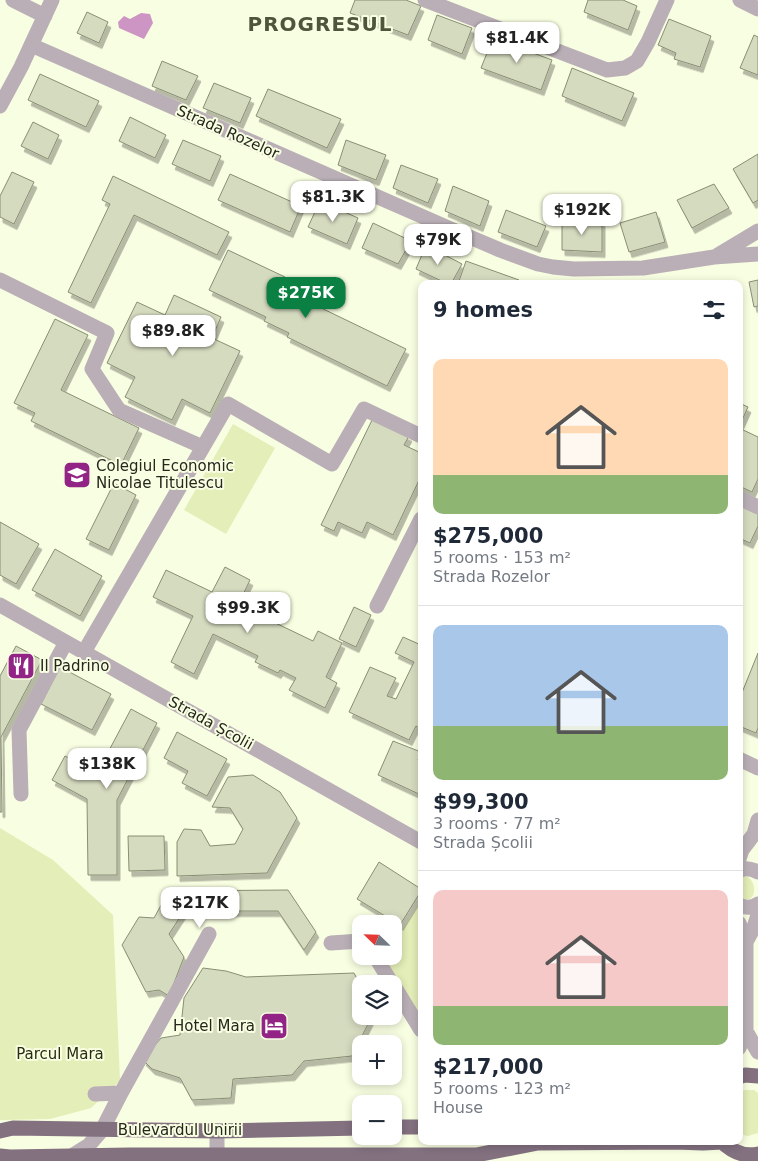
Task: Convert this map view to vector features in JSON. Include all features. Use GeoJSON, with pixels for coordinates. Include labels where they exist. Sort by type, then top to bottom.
{"type":"FeatureCollection","features":[{"type":"Feature","properties":{"kind":"main road"},"geometry":{"type":"LineString","coordinates":[[743,1076],[758,1076]]}},
{"type":"Feature","properties":{"kind":"main road"},"geometry":{"type":"LineString","coordinates":[[402,1127],[418,1127]]}},
{"type":"Feature","properties":{"kind":"main road","name":"Bulevardul Unirii"},"geometry":{"type":"LineString","coordinates":[[0,1131],[13,1128],[217,1131],[352,1128]]}},
{"type":"Feature","properties":{"kind":"main road","name":"Bulevardul Unirii"},"geometry":{"type":"LineString","coordinates":[[0,1156],[402,1158],[476,1155],[521,1145]]}},
{"type":"Feature","properties":{"kind":"main road"},"geometry":{"type":"LineString","coordinates":[[725,1145],[731,1150],[742,1154],[758,1154]]}},
{"type":"Feature","properties":{"kind":"street"},"geometry":{"type":"LineString","coordinates":[[13,0],[45,16]]}},
{"type":"Feature","properties":{"kind":"street"},"geometry":{"type":"LineString","coordinates":[[0,106],[52,0]]}},
{"type":"Feature","properties":{"kind":"street"},"geometry":{"type":"LineString","coordinates":[[425,0],[607,70],[625,68],[638,60],[667,0]]}},
{"type":"Feature","properties":{"kind":"street"},"geometry":{"type":"LineString","coordinates":[[740,0],[758,9]]}},
{"type":"Feature","properties":{"kind":"street","name":"Strada Rozelor"},"geometry":{"type":"LineString","coordinates":[[31,45],[451,229],[538,264],[574,269],[643,268],[714,257],[758,254]]}},
{"type":"Feature","properties":{"kind":"street","name":"Strada Rozelor"},"geometry":{"type":"LineString","coordinates":[[714,257],[758,231]]}},
{"type":"Feature","properties":{"kind":"street"},"geometry":{"type":"LineString","coordinates":[[0,280],[107,333],[92,369],[119,410],[203,447]]}},
{"type":"Feature","properties":{"kind":"street"},"geometry":{"type":"LineString","coordinates":[[84,652],[228,404],[332,464],[364,409],[418,435]]}},
{"type":"Feature","properties":{"kind":"street"},"geometry":{"type":"LineString","coordinates":[[743,500],[758,507]]}},
{"type":"Feature","properties":{"kind":"street"},"geometry":{"type":"LineString","coordinates":[[377,606],[418,525]]}},
{"type":"Feature","properties":{"kind":"street","name":"Strada Școlii"},"geometry":{"type":"LineString","coordinates":[[0,605],[418,840]]}},
{"type":"Feature","properties":{"kind":"street"},"geometry":{"type":"LineString","coordinates":[[20,794],[19,730],[66,642]]}},
{"type":"Feature","properties":{"kind":"street"},"geometry":{"type":"LineString","coordinates":[[743,761],[758,768]]}},
{"type":"Feature","properties":{"kind":"street"},"geometry":{"type":"LineString","coordinates":[[743,849],[757,834]]}},
{"type":"Feature","properties":{"kind":"street"},"geometry":{"type":"LineString","coordinates":[[743,870],[747,868],[758,872]]}},
{"type":"Feature","properties":{"kind":"street"},"geometry":{"type":"LineString","coordinates":[[743,906],[748,908],[758,904]]}},
{"type":"Feature","properties":{"kind":"street"},"geometry":{"type":"LineString","coordinates":[[746,942],[758,915]]}},
{"type":"Feature","properties":{"kind":"street"},"geometry":{"type":"LineString","coordinates":[[73,1156],[90,1145],[102,1130],[209,934]]}},
{"type":"Feature","properties":{"kind":"street"},"geometry":{"type":"LineString","coordinates":[[743,934],[746,942],[746,1031],[743,1038]]}},
{"type":"Feature","properties":{"kind":"street"},"geometry":{"type":"LineString","coordinates":[[331,943],[352,942]]}},
{"type":"Feature","properties":{"kind":"street"},"geometry":{"type":"LineString","coordinates":[[402,999],[418,1025]]}},
{"type":"Feature","properties":{"kind":"street"},"geometry":{"type":"LineString","coordinates":[[746,1031],[758,1052]]}},
{"type":"Feature","properties":{"kind":"street"},"geometry":{"type":"LineString","coordinates":[[95,1094],[121,1093]]}},
{"type":"Feature","properties":{"kind":"street"},"geometry":{"type":"LineString","coordinates":[[217,1131],[217,1158]]}},
{"type":"Feature","properties":{"kind":"green space"},"geometry":{"type":"Polygon","coordinates":[[[233,424],[275,448],[226,534],[184,510],[233,424]]]}},
{"type":"Feature","properties":{"kind":"green space","name":"Parcul Mara"},"geometry":{"type":"Polygon","coordinates":[[[0,828],[53,860],[113,915],[120,1081],[91,1108],[50,1119],[0,1120],[0,828]]]}},
{"type":"Feature","properties":{"kind":"green space"},"geometry":{"type":"Polygon","coordinates":[[[745,876],[749,878],[754,887],[753,896],[750,899],[743,898],[743,877],[745,876]]]}},
{"type":"Feature","properties":{"kind":"green space"},"geometry":{"type":"Polygon","coordinates":[[[418,906],[418,1015],[402,987],[402,975],[395,975],[389,965],[402,965],[402,931],[418,906]]]}},
{"type":"Feature","properties":{"kind":"green space"},"geometry":{"type":"Polygon","coordinates":[[[743,1090],[754,1090],[758,1093],[758,1133],[748,1136],[743,1135],[743,1090]]]}},
{"type":"Feature","properties":{"kind":"shaded area"},"geometry":{"type":"Polygon","coordinates":[[[141,13],[150,14],[153,23],[144,39],[119,28],[118,22],[124,16],[130,19],[141,13]]]}},
{"type":"Feature","properties":{"kind":"building"},"geometry":{"type":"Polygon","coordinates":[[[355,0],[406,0],[421,6],[408,35],[350,13],[355,0]]]}},
{"type":"Feature","properties":{"kind":"building"},"geometry":{"type":"Polygon","coordinates":[[[588,0],[623,0],[637,6],[628,30],[584,12],[588,0]]]}},
{"type":"Feature","properties":{"kind":"building"},"geometry":{"type":"Polygon","coordinates":[[[87,12],[108,22],[99,43],[77,33],[87,12]]]}},
{"type":"Feature","properties":{"kind":"building"},"geometry":{"type":"Polygon","coordinates":[[[437,15],[472,28],[462,54],[428,40],[437,15]]]}},
{"type":"Feature","properties":{"kind":"building"},"geometry":{"type":"Polygon","coordinates":[[[669,19],[711,36],[700,67],[674,59],[676,53],[658,45],[669,19]]]}},
{"type":"Feature","properties":{"kind":"building"},"geometry":{"type":"Polygon","coordinates":[[[754,35],[758,37],[758,75],[740,68],[754,35]]]}},
{"type":"Feature","properties":{"kind":"building"},"geometry":{"type":"Polygon","coordinates":[[[493,38],[552,60],[541,90],[481,68],[493,38]]]}},
{"type":"Feature","properties":{"kind":"building"},"geometry":{"type":"Polygon","coordinates":[[[162,61],[198,76],[186,100],[152,86],[162,61]]]}},
{"type":"Feature","properties":{"kind":"building"},"geometry":{"type":"Polygon","coordinates":[[[572,68],[634,93],[622,121],[562,96],[572,68]]]}},
{"type":"Feature","properties":{"kind":"building"},"geometry":{"type":"Polygon","coordinates":[[[40,74],[99,101],[86,127],[28,100],[40,74]]]}},
{"type":"Feature","properties":{"kind":"building"},"geometry":{"type":"Polygon","coordinates":[[[214,83],[251,98],[240,123],[203,108],[214,83]]]}},
{"type":"Feature","properties":{"kind":"building"},"geometry":{"type":"Polygon","coordinates":[[[268,89],[341,119],[327,148],[256,116],[268,89]]]}},
{"type":"Feature","properties":{"kind":"building"},"geometry":{"type":"Polygon","coordinates":[[[130,117],[166,135],[155,158],[119,141],[130,117]]]}},
{"type":"Feature","properties":{"kind":"building"},"geometry":{"type":"Polygon","coordinates":[[[33,122],[59,135],[48,159],[21,146],[33,122]]]}},
{"type":"Feature","properties":{"kind":"building"},"geometry":{"type":"Polygon","coordinates":[[[183,140],[221,156],[210,181],[172,164],[183,140]]]}},
{"type":"Feature","properties":{"kind":"building"},"geometry":{"type":"Polygon","coordinates":[[[346,140],[386,155],[376,180],[338,165],[346,140]]]}},
{"type":"Feature","properties":{"kind":"building"},"geometry":{"type":"Polygon","coordinates":[[[758,154],[758,200],[753,203],[733,169],[758,154]]]}},
{"type":"Feature","properties":{"kind":"building"},"geometry":{"type":"Polygon","coordinates":[[[401,165],[438,179],[428,203],[393,188],[401,165]]]}},
{"type":"Feature","properties":{"kind":"building"},"geometry":{"type":"Polygon","coordinates":[[[12,172],[34,182],[14,224],[0,217],[0,196],[12,172]]]}},
{"type":"Feature","properties":{"kind":"building"},"geometry":{"type":"Polygon","coordinates":[[[230,174],[301,206],[290,232],[218,200],[230,174]]]}},
{"type":"Feature","properties":{"kind":"building"},"geometry":{"type":"Polygon","coordinates":[[[113,176],[229,232],[217,255],[134,215],[91,303],[68,292],[110,204],[102,200],[113,176]]]}},
{"type":"Feature","properties":{"kind":"building"},"geometry":{"type":"Polygon","coordinates":[[[714,184],[729,208],[692,228],[677,200],[714,184]]]}},
{"type":"Feature","properties":{"kind":"building"},"geometry":{"type":"Polygon","coordinates":[[[453,186],[489,201],[480,226],[445,211],[453,186]]]}},
{"type":"Feature","properties":{"kind":"building"},"geometry":{"type":"Polygon","coordinates":[[[320,201],[358,218],[347,244],[308,227],[320,201]]]}},
{"type":"Feature","properties":{"kind":"building"},"geometry":{"type":"Polygon","coordinates":[[[506,210],[546,226],[537,247],[498,232],[506,210]]]}},
{"type":"Feature","properties":{"kind":"building"},"geometry":{"type":"Polygon","coordinates":[[[656,212],[665,242],[629,252],[620,223],[656,212]]]}},
{"type":"Feature","properties":{"kind":"building"},"geometry":{"type":"Polygon","coordinates":[[[562,219],[602,221],[602,252],[562,250],[562,219]]]}},
{"type":"Feature","properties":{"kind":"building"},"geometry":{"type":"Polygon","coordinates":[[[373,223],[411,241],[398,264],[362,248],[373,223]]]}},
{"type":"Feature","properties":{"kind":"building"},"geometry":{"type":"Polygon","coordinates":[[[426,245],[462,264],[453,280],[439,280],[416,269],[426,245]]]}},
{"type":"Feature","properties":{"kind":"building"},"geometry":{"type":"Polygon","coordinates":[[[228,250],[285,277],[281,285],[315,301],[313,304],[406,349],[387,386],[287,337],[289,333],[264,321],[266,317],[209,290],[228,250]]]}},
{"type":"Feature","properties":{"kind":"building"},"geometry":{"type":"Polygon","coordinates":[[[466,261],[519,280],[459,280],[466,261]]]}},
{"type":"Feature","properties":{"kind":"building"},"geometry":{"type":"Polygon","coordinates":[[[758,280],[758,306],[754,307],[749,282],[758,280]]]}},
{"type":"Feature","properties":{"kind":"building"},"geometry":{"type":"Polygon","coordinates":[[[174,295],[221,317],[212,338],[240,351],[210,413],[182,399],[172,420],[125,397],[135,377],[107,363],[137,302],[165,315],[174,295]]]}},
{"type":"Feature","properties":{"kind":"building"},"geometry":{"type":"Polygon","coordinates":[[[55,319],[88,335],[61,390],[139,428],[121,465],[31,421],[35,413],[14,403],[55,319]]]}},
{"type":"Feature","properties":{"kind":"building"},"geometry":{"type":"Polygon","coordinates":[[[743,405],[748,407],[743,418],[743,405]]]}},
{"type":"Feature","properties":{"kind":"building"},"geometry":{"type":"Polygon","coordinates":[[[373,418],[409,436],[404,445],[418,452],[418,482],[393,535],[367,522],[362,533],[338,522],[334,531],[321,525],[373,418]]]}},
{"type":"Feature","properties":{"kind":"building"},"geometry":{"type":"Polygon","coordinates":[[[743,430],[758,437],[758,479],[752,492],[743,488],[743,430]]]}},
{"type":"Feature","properties":{"kind":"building"},"geometry":{"type":"Polygon","coordinates":[[[114,483],[136,495],[109,550],[86,539],[114,483]]]}},
{"type":"Feature","properties":{"kind":"building"},"geometry":{"type":"Polygon","coordinates":[[[743,507],[758,513],[758,526],[750,543],[743,540],[743,507]]]}},
{"type":"Feature","properties":{"kind":"building"},"geometry":{"type":"Polygon","coordinates":[[[0,522],[39,544],[16,584],[0,575],[0,522]]]}},
{"type":"Feature","properties":{"kind":"building"},"geometry":{"type":"Polygon","coordinates":[[[55,549],[102,576],[80,616],[32,590],[55,549]]]}},
{"type":"Feature","properties":{"kind":"building"},"geometry":{"type":"Polygon","coordinates":[[[225,567],[250,580],[238,605],[313,641],[318,631],[342,643],[326,677],[337,683],[325,708],[289,690],[296,678],[280,670],[278,673],[255,662],[258,656],[213,634],[194,674],[171,662],[193,616],[153,597],[166,570],[212,592],[225,567]]]}},
{"type":"Feature","properties":{"kind":"building"},"geometry":{"type":"Polygon","coordinates":[[[354,607],[371,615],[356,647],[339,639],[354,607]]]}},
{"type":"Feature","properties":{"kind":"building"},"geometry":{"type":"Polygon","coordinates":[[[403,637],[418,644],[418,727],[416,726],[409,740],[349,712],[370,667],[396,678],[387,696],[396,699],[414,662],[395,653],[403,637]]]}},
{"type":"Feature","properties":{"kind":"building"},"geometry":{"type":"Polygon","coordinates":[[[16,646],[42,660],[1,737],[2,812],[0,812],[0,676],[16,646]]]}},
{"type":"Feature","properties":{"kind":"building"},"geometry":{"type":"Polygon","coordinates":[[[758,653],[758,728],[756,733],[743,728],[743,690],[758,653]]]}},
{"type":"Feature","properties":{"kind":"building"},"geometry":{"type":"Polygon","coordinates":[[[60,667],[111,694],[92,730],[41,704],[60,667]]]}},
{"type":"Feature","properties":{"kind":"building"},"geometry":{"type":"Polygon","coordinates":[[[131,709],[157,723],[117,800],[117,875],[88,875],[87,799],[52,780],[65,756],[97,773],[131,709]]]}},
{"type":"Feature","properties":{"kind":"building"},"geometry":{"type":"Polygon","coordinates":[[[177,732],[227,759],[207,796],[182,783],[188,771],[164,758],[177,732]]]}},
{"type":"Feature","properties":{"kind":"building"},"geometry":{"type":"Polygon","coordinates":[[[393,741],[418,751],[418,794],[378,775],[393,741]]]}},
{"type":"Feature","properties":{"kind":"building"},"geometry":{"type":"Polygon","coordinates":[[[253,775],[280,792],[297,818],[267,873],[177,876],[177,842],[184,829],[201,830],[210,846],[235,844],[243,829],[230,808],[212,807],[228,777],[253,775]]]}},
{"type":"Feature","properties":{"kind":"building"},"geometry":{"type":"Polygon","coordinates":[[[128,836],[164,836],[165,870],[129,871],[128,836]]]}},
{"type":"Feature","properties":{"kind":"building"},"geometry":{"type":"Polygon","coordinates":[[[379,862],[418,887],[418,896],[402,922],[402,915],[383,915],[357,899],[379,862]]]}},
{"type":"Feature","properties":{"kind":"building"},"geometry":{"type":"Polygon","coordinates":[[[288,890],[316,932],[304,950],[278,911],[184,911],[169,934],[184,957],[169,996],[159,990],[146,992],[122,945],[139,917],[154,918],[169,891],[288,890]]]}},
{"type":"Feature","properties":{"kind":"building","name":"Hotel Mara"},"geometry":{"type":"Polygon","coordinates":[[[203,968],[226,971],[246,977],[354,973],[355,975],[352,975],[352,1025],[368,1025],[362,1035],[352,1035],[352,1056],[304,1061],[292,1075],[233,1079],[231,1098],[192,1100],[180,1078],[152,1069],[143,1060],[161,1038],[180,1035],[184,998],[203,968]]]}},
{"type":"Feature","properties":{"kind":"place","name":"Colegiul Economic Nicolae Titulescu"},"geometry":{"type":"Point","coordinates":[77,475]}},
{"type":"Feature","properties":{"kind":"place","name":"Il Padrino"},"geometry":{"type":"Point","coordinates":[21,666]}},
{"type":"Feature","properties":{"kind":"place","name":"Hotel Mara"},"geometry":{"type":"Point","coordinates":[274,1026]}},
{"type":"Feature","properties":{"kind":"district","name":"PROGRESUL"},"geometry":{"type":"Point","coordinates":[320,24]}}]}
